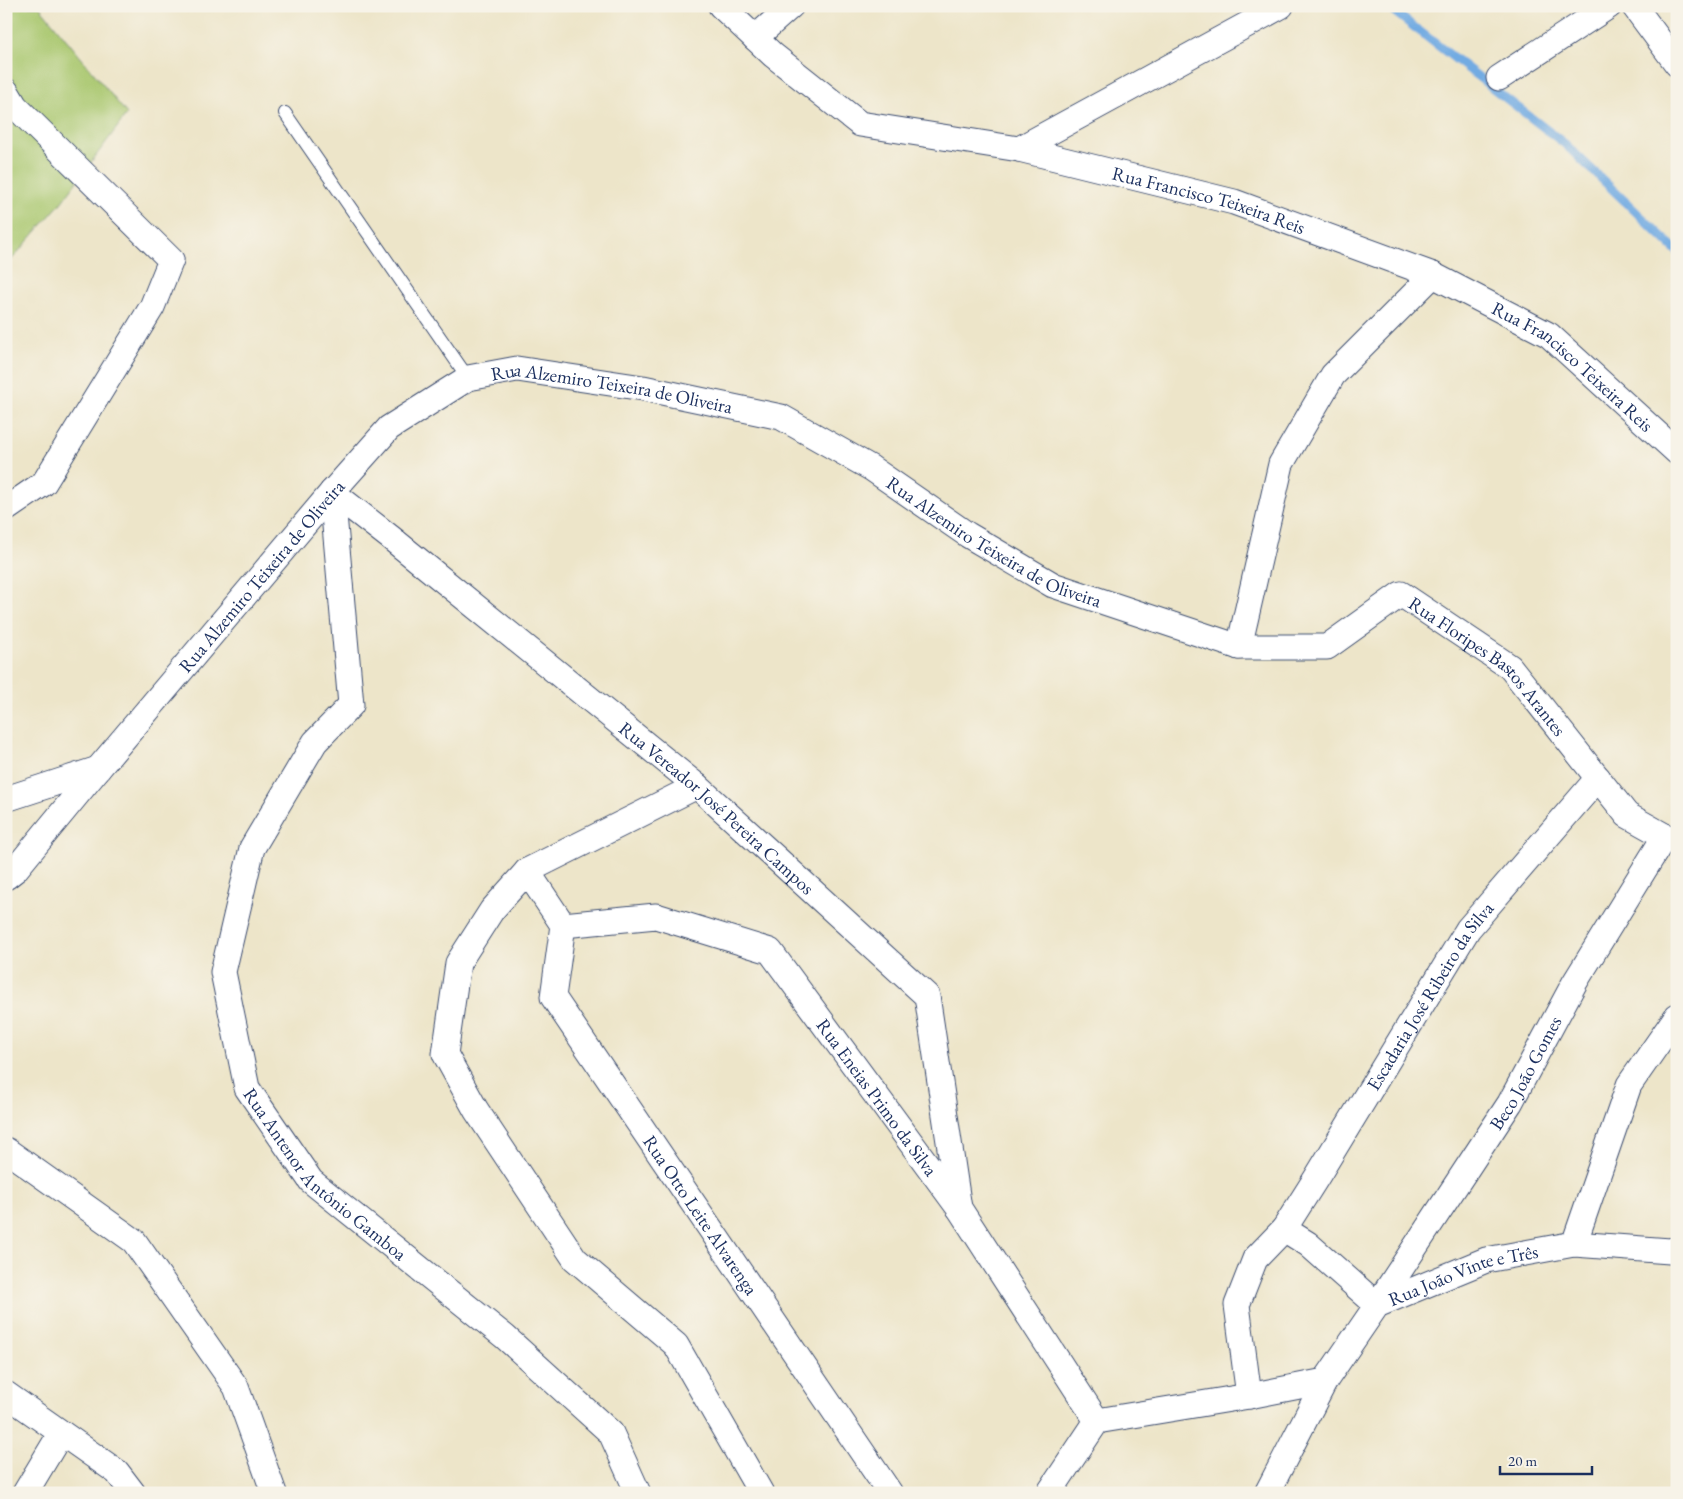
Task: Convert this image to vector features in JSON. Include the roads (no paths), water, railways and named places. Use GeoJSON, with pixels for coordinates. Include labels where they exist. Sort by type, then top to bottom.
{"type":"FeatureCollection","features":[{"type":"Feature","properties":{"kind":"street","name":"Rua Francisco Teixeira Reis"},"geometry":{"type":"LineString","coordinates":[[721,6],[773,55],[860,124],[1019,149],[1234,202],[1433,275],[1549,335],[1677,452]]}},
{"type":"Feature","properties":{"kind":"street"},"geometry":{"type":"LineString","coordinates":[[755,38],[791,6]]}},
{"type":"Feature","properties":{"kind":"street"},"geometry":{"type":"LineString","coordinates":[[1019,149],[1280,6]]}},
{"type":"Feature","properties":{"kind":"street"},"geometry":{"type":"LineString","coordinates":[[1499,78],[1609,6]]}},
{"type":"Feature","properties":{"kind":"street"},"geometry":{"type":"LineString","coordinates":[[1634,6],[1677,64]]}},
{"type":"Feature","properties":{"kind":"street"},"geometry":{"type":"LineString","coordinates":[[6,92],[15,106],[171,260],[152,307],[44,483],[6,509]]}},
{"type":"Feature","properties":{"kind":"street"},"geometry":{"type":"LineString","coordinates":[[1239,647],[1281,464],[1333,375],[1433,275]]}},
{"type":"Feature","properties":{"kind":"street","name":"Rua Alzemiro Teixeira de Oliveira"},"geometry":{"type":"LineString","coordinates":[[6,877],[15,870],[98,768],[332,492],[389,428],[468,378],[517,369],[643,388],[781,417],[871,468],[968,535],[1053,585],[1239,647]]}},
{"type":"Feature","properties":{"kind":"street","name":"Rua Vereador José Pereira Campos"},"geometry":{"type":"LineString","coordinates":[[332,492],[697,786],[927,996],[959,1208]]}},
{"type":"Feature","properties":{"kind":"street","name":"Rua Antenor Antônio Gamboa"},"geometry":{"type":"LineString","coordinates":[[332,492],[351,706],[315,742],[252,848],[223,972],[246,1088],[311,1181],[505,1337],[611,1432],[638,1493]]}},
{"type":"Feature","properties":{"kind":"street","name":"Rua Floripes Bastos Arantes"},"geometry":{"type":"LineString","coordinates":[[1239,647],[1327,647],[1401,594],[1510,667],[1627,815],[1671,840]]}},
{"type":"Feature","properties":{"kind":"street"},"geometry":{"type":"LineString","coordinates":[[6,800],[98,768]]}},
{"type":"Feature","properties":{"kind":"street","name":"Escadaria José Ribeiro da Silva"},"geometry":{"type":"LineString","coordinates":[[1249,1396],[1237,1305],[1255,1258],[1284,1229],[1316,1180],[1468,929],[1598,778]]}},
{"type":"Feature","properties":{"kind":"street"},"geometry":{"type":"LineString","coordinates":[[697,786],[527,871],[492,910],[458,963],[445,1054],[476,1110],[574,1259],[676,1345],[761,1493]]}},
{"type":"Feature","properties":{"kind":"street","name":"Beco João Gomes"},"geometry":{"type":"LineString","coordinates":[[1376,1305],[1510,1103],[1575,982],[1671,840]]}},
{"type":"Feature","properties":{"kind":"street"},"geometry":{"type":"LineString","coordinates":[[527,871],[564,925]]}},
{"type":"Feature","properties":{"kind":"street","name":"Rua Eneias Primo da Silva"},"geometry":{"type":"LineString","coordinates":[[564,925],[656,916],[770,951],[959,1208],[1097,1421]]}},
{"type":"Feature","properties":{"kind":"street","name":"Rua Otto Leite Alvarenga"},"geometry":{"type":"LineString","coordinates":[[564,925],[552,997],[890,1493]]}},
{"type":"Feature","properties":{"kind":"street"},"geometry":{"type":"LineString","coordinates":[[1574,1244],[1629,1085],[1677,1016]]}},
{"type":"Feature","properties":{"kind":"street"},"geometry":{"type":"LineString","coordinates":[[6,1150],[134,1241],[236,1387],[274,1493]]}},
{"type":"Feature","properties":{"kind":"street"},"geometry":{"type":"LineString","coordinates":[[1284,1229],[1308,1244],[1376,1305]]}},
{"type":"Feature","properties":{"kind":"street","name":"Rua João Vinte e Três"},"geometry":{"type":"LineString","coordinates":[[1267,1493],[1325,1381],[1376,1305],[1486,1260],[1574,1244],[1670,1251],[1677,1248]]}},
{"type":"Feature","properties":{"kind":"street"},"geometry":{"type":"LineString","coordinates":[[1049,1493],[1097,1421],[1249,1396],[1325,1381]]}},
{"type":"Feature","properties":{"kind":"street"},"geometry":{"type":"LineString","coordinates":[[6,1394],[117,1472],[133,1493]]}},
{"type":"Feature","properties":{"kind":"street"},"geometry":{"type":"LineString","coordinates":[[25,1493],[61,1433]]}},
{"type":"Feature","properties":{"kind":"lane"},"geometry":{"type":"LineString","coordinates":[[285,113],[468,378]]}},
{"type":"Feature","properties":{"kind":"waterway"},"geometry":{"type":"LineString","coordinates":[[1387,6],[1565,144],[1677,251]]}}]}
